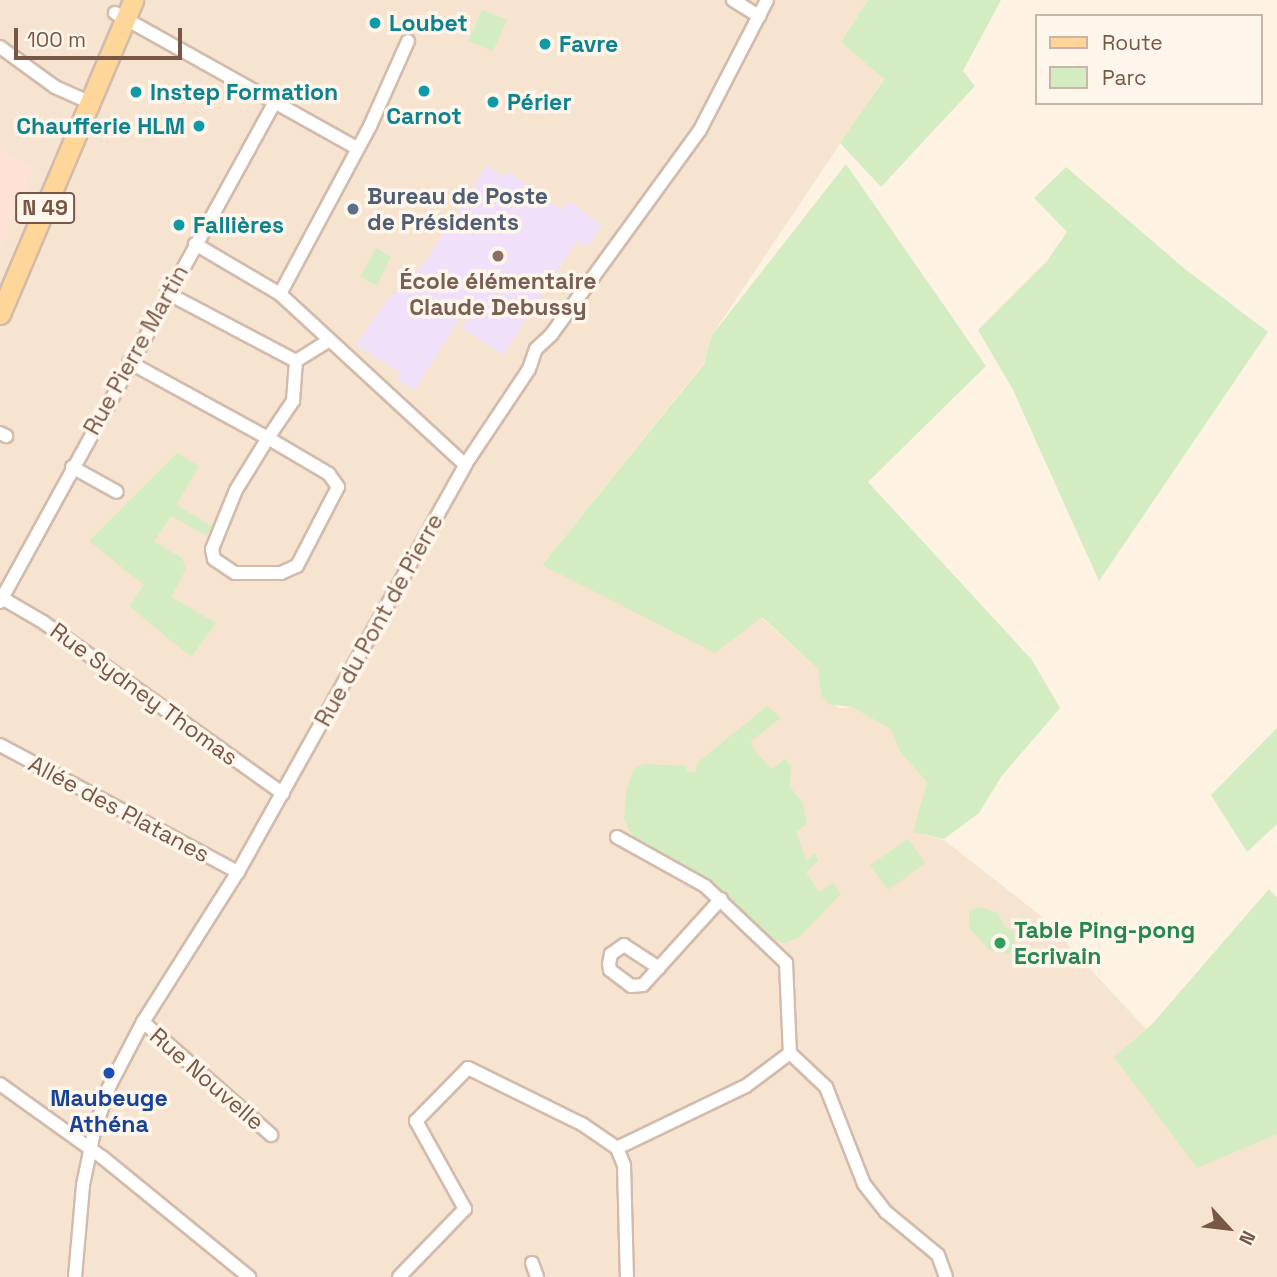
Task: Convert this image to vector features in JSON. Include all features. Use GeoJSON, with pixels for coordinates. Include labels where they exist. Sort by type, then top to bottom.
{"type":"FeatureCollection","features":[{"type":"Feature","properties":{"kind":"main road","name":"N 49"},"geometry":{"type":"LineString","coordinates":[[0,287],[121,11],[133,0]]}},
{"type":"Feature","properties":{"kind":"main road","name":"N 49"},"geometry":{"type":"LineString","coordinates":[[0,314],[84,99]]}},
{"type":"Feature","properties":{"kind":"street"},"geometry":{"type":"LineString","coordinates":[[733,0],[759,16]]}},
{"type":"Feature","properties":{"kind":"street","name":"Rue du Pont de Pierre"},"geometry":{"type":"LineString","coordinates":[[75,1277],[90,1151],[109,1087],[143,1022],[238,872],[465,465],[529,369],[536,349],[551,335],[699,130],[767,0]]}},
{"type":"Feature","properties":{"kind":"street"},"geometry":{"type":"LineString","coordinates":[[121,11],[357,148]]}},
{"type":"Feature","properties":{"kind":"street"},"geometry":{"type":"LineString","coordinates":[[280,294],[357,148],[408,41]]}},
{"type":"Feature","properties":{"kind":"street"},"geometry":{"type":"LineString","coordinates":[[0,47],[55,87],[84,99]]}},
{"type":"Feature","properties":{"kind":"street","name":"Rue Pierre Martin"},"geometry":{"type":"LineString","coordinates":[[1,600],[129,362],[276,100]]}},
{"type":"Feature","properties":{"kind":"street"},"geometry":{"type":"LineString","coordinates":[[195,244],[280,294],[465,465]]}},
{"type":"Feature","properties":{"kind":"street"},"geometry":{"type":"LineString","coordinates":[[167,293],[296,360]]}},
{"type":"Feature","properties":{"kind":"street"},"geometry":{"type":"LineString","coordinates":[[296,360],[329,340]]}},
{"type":"Feature","properties":{"kind":"street"},"geometry":{"type":"LineString","coordinates":[[129,362],[268,438],[329,474],[338,487],[297,566],[290,572],[243,575],[214,559],[212,549],[236,490],[268,438],[293,401],[296,360]]}},
{"type":"Feature","properties":{"kind":"street"},"geometry":{"type":"LineString","coordinates":[[72,467],[117,492]]}},
{"type":"Feature","properties":{"kind":"street","name":"Rue Sydney Thomas"},"geometry":{"type":"LineString","coordinates":[[1,600],[54,629],[283,794]]}},
{"type":"Feature","properties":{"kind":"street","name":"Allée des Platanes"},"geometry":{"type":"LineString","coordinates":[[0,745],[238,872]]}},
{"type":"Feature","properties":{"kind":"street"},"geometry":{"type":"LineString","coordinates":[[617,836],[659,857],[721,899],[786,963],[790,1053],[826,1087],[864,1184],[886,1212],[938,1255],[946,1277]]}},
{"type":"Feature","properties":{"kind":"street"},"geometry":{"type":"LineString","coordinates":[[659,968],[721,899]]}},
{"type":"Feature","properties":{"kind":"street","name":"Rue Nouvelle"},"geometry":{"type":"LineString","coordinates":[[143,1022],[271,1135]]}},
{"type":"Feature","properties":{"kind":"street"},"geometry":{"type":"LineString","coordinates":[[617,1148],[746,1086],[790,1053]]}},
{"type":"Feature","properties":{"kind":"street"},"geometry":{"type":"LineString","coordinates":[[399,1277],[465,1209],[416,1121],[468,1068],[582,1124],[617,1148],[624,1166],[627,1277]]}},
{"type":"Feature","properties":{"kind":"street"},"geometry":{"type":"LineString","coordinates":[[0,1084],[90,1151],[249,1277]]}},
{"type":"Feature","properties":{"kind":"street"},"geometry":{"type":"LineString","coordinates":[[532,1263],[537,1277]]}},
{"type":"Feature","properties":{"kind":"shaded area"},"geometry":{"type":"Polygon","coordinates":[[[0,0],[868,0],[841,42],[884,78],[712,335],[704,363],[542,565],[761,617],[818,669],[821,695],[839,708],[852,707],[890,729],[900,752],[927,782],[914,832],[944,840],[1040,915],[1146,1029],[1115,1057],[1197,1167],[1277,1134],[1277,1277],[0,1277],[0,0]]]}},
{"type":"Feature","properties":{"kind":"shaded area"},"geometry":{"type":"Polygon","coordinates":[[[0,151],[34,168],[0,249],[0,151]]]}},
{"type":"Feature","properties":{"kind":"shaded area","name":"École élémentaire Claude Debussy"},"geometry":{"type":"Polygon","coordinates":[[[487,165],[504,177],[508,172],[562,210],[568,201],[602,225],[587,247],[577,241],[503,355],[462,328],[478,303],[472,298],[415,390],[397,379],[400,372],[356,345],[387,300],[423,265],[487,165]]]}},
{"type":"Feature","properties":{"kind":"green space"},"geometry":{"type":"Polygon","coordinates":[[[868,0],[1001,0],[963,71],[975,86],[881,187],[840,143],[884,79],[841,42],[868,0]]]}},
{"type":"Feature","properties":{"kind":"green space"},"geometry":{"type":"Polygon","coordinates":[[[482,10],[507,20],[493,51],[468,41],[482,10]]]}},
{"type":"Feature","properties":{"kind":"green space"},"geometry":{"type":"Polygon","coordinates":[[[846,164],[986,366],[868,482],[1032,660],[1060,708],[1001,777],[979,813],[944,839],[913,832],[927,782],[900,752],[890,729],[852,707],[828,704],[821,695],[818,669],[762,617],[715,653],[542,565],[704,364],[712,335],[846,164]]]}},
{"type":"Feature","properties":{"kind":"green space"},"geometry":{"type":"Polygon","coordinates":[[[1066,167],[1185,269],[1268,332],[1099,581],[1013,390],[978,330],[1047,261],[1067,232],[1034,198],[1066,167]]]}},
{"type":"Feature","properties":{"kind":"green space"},"geometry":{"type":"Polygon","coordinates":[[[376,248],[391,257],[377,285],[360,277],[376,248]]]}},
{"type":"Feature","properties":{"kind":"green space"},"geometry":{"type":"Polygon","coordinates":[[[177,453],[199,466],[176,505],[212,526],[207,536],[171,516],[154,542],[182,558],[186,569],[171,597],[216,623],[191,657],[129,606],[144,585],[89,541],[177,453]]]}},
{"type":"Feature","properties":{"kind":"green space"},"geometry":{"type":"Polygon","coordinates":[[[767,706],[781,718],[751,741],[754,750],[772,769],[785,759],[791,767],[790,787],[803,803],[807,825],[796,831],[806,860],[815,854],[818,861],[806,872],[819,892],[833,883],[841,894],[798,938],[784,943],[770,939],[716,885],[634,838],[624,820],[626,791],[633,769],[644,764],[687,766],[686,771],[695,773],[697,763],[767,706]]]}},
{"type":"Feature","properties":{"kind":"green space"},"geometry":{"type":"Polygon","coordinates":[[[1277,728],[1277,824],[1247,852],[1211,795],[1277,728]]]}},
{"type":"Feature","properties":{"kind":"green space"},"geometry":{"type":"Polygon","coordinates":[[[908,839],[925,863],[888,890],[870,865],[908,839]]]}},
{"type":"Feature","properties":{"kind":"green space"},"geometry":{"type":"Polygon","coordinates":[[[1269,889],[1277,898],[1277,1134],[1197,1168],[1114,1057],[1153,1023],[1269,889]]]}},
{"type":"Feature","properties":{"kind":"green space"},"geometry":{"type":"Polygon","coordinates":[[[980,907],[998,913],[1005,927],[1014,932],[1015,946],[1010,954],[989,950],[969,927],[969,911],[980,907]]]}},
{"type":"Feature","properties":{"kind":"place","name":"Loubet"},"geometry":{"type":"Point","coordinates":[375,23]}},
{"type":"Feature","properties":{"kind":"place","name":"Favre"},"geometry":{"type":"Point","coordinates":[545,44]}},
{"type":"Feature","properties":{"kind":"place","name":"Carnot"},"geometry":{"type":"Point","coordinates":[424,91]}},
{"type":"Feature","properties":{"kind":"place","name":"Instep Formation"},"geometry":{"type":"Point","coordinates":[136,92]}},
{"type":"Feature","properties":{"kind":"place","name":"Périer"},"geometry":{"type":"Point","coordinates":[493,102]}},
{"type":"Feature","properties":{"kind":"place","name":"Chaufferie HLM"},"geometry":{"type":"Point","coordinates":[199,126]}},
{"type":"Feature","properties":{"kind":"place","name":"Bureau de Poste de Présidents"},"geometry":{"type":"Point","coordinates":[353,209]}},
{"type":"Feature","properties":{"kind":"place","name":"Fallières"},"geometry":{"type":"Point","coordinates":[179,225]}},
{"type":"Feature","properties":{"kind":"place","name":"École élémentaire Claude Debussy"},"geometry":{"type":"Point","coordinates":[498,256]}},
{"type":"Feature","properties":{"kind":"place","name":"Table Ping-pong Ecrivain"},"geometry":{"type":"Point","coordinates":[1000,943]}},
{"type":"Feature","properties":{"kind":"place","name":"Maubeuge Athéna"},"geometry":{"type":"Point","coordinates":[109,1073]}}]}
